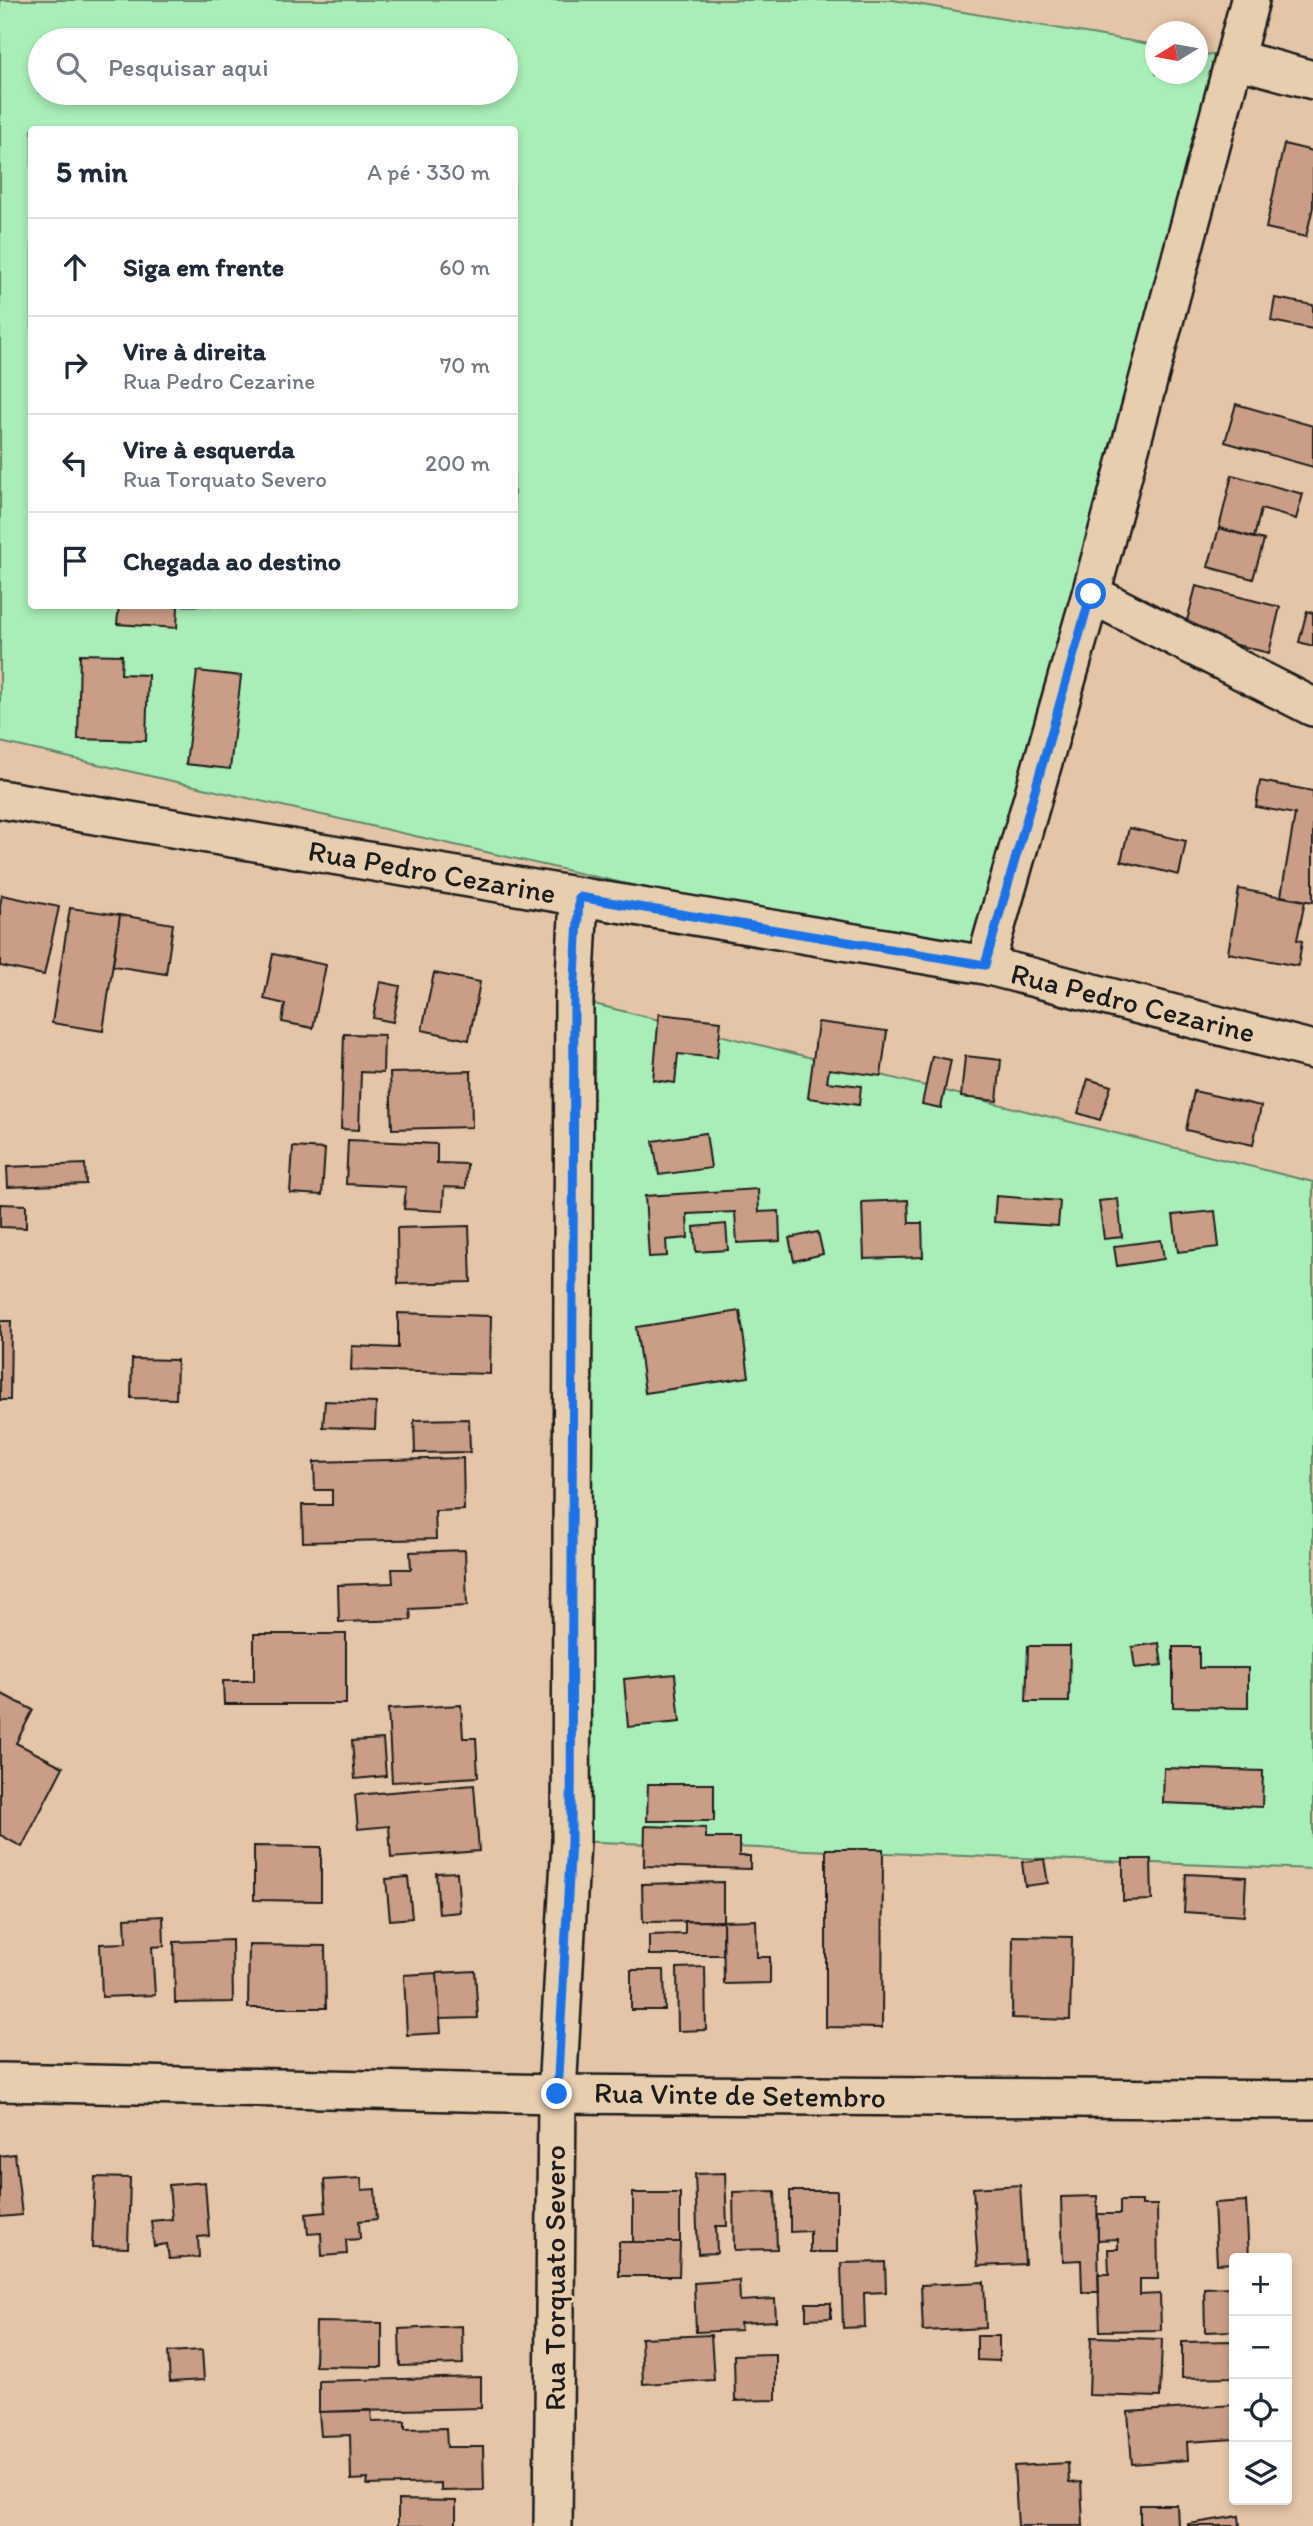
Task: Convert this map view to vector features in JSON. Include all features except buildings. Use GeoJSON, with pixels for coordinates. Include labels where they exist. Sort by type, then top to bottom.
{"type":"FeatureCollection","features":[{"type":"Feature","properties":{"kind":"street"},"geometry":{"type":"LineString","coordinates":[[985,965],[1091,594],[1250,0]]}},
{"type":"Feature","properties":{"kind":"street"},"geometry":{"type":"LineString","coordinates":[[1235,59],[1313,80]]}},
{"type":"Feature","properties":{"kind":"street"},"geometry":{"type":"LineString","coordinates":[[1091,594],[1313,707]]}},
{"type":"Feature","properties":{"kind":"street","name":"Rua Pedro Cezarine"},"geometry":{"type":"LineString","coordinates":[[0,799],[985,965],[1313,1049]]}},
{"type":"Feature","properties":{"kind":"street","name":"Rua Torquato Severo"},"geometry":{"type":"LineString","coordinates":[[553,2526],[557,2094],[571,1841],[574,999],[579,897]]}},
{"type":"Feature","properties":{"kind":"street","name":"Rua Vinte de Setembro"},"geometry":{"type":"LineString","coordinates":[[0,2082],[557,2094],[1313,2100]]}},
{"type":"Feature","properties":{"kind":"green space"},"geometry":{"type":"Polygon","coordinates":[[[0,0],[893,0],[1145,43],[1145,84],[1208,84],[1208,55],[1235,59],[985,965],[0,742],[0,0]]]}},
{"type":"Feature","properties":{"kind":"green space"},"geometry":{"type":"Polygon","coordinates":[[[574,999],[1313,1182],[1313,1869],[571,1841],[574,999]]]}},
{"type":"Feature","properties":{"kind":"route"},"geometry":{"type":"LineString","coordinates":[[557,2094],[571,1841],[574,999],[579,897],[985,965],[1091,594]]}}]}
